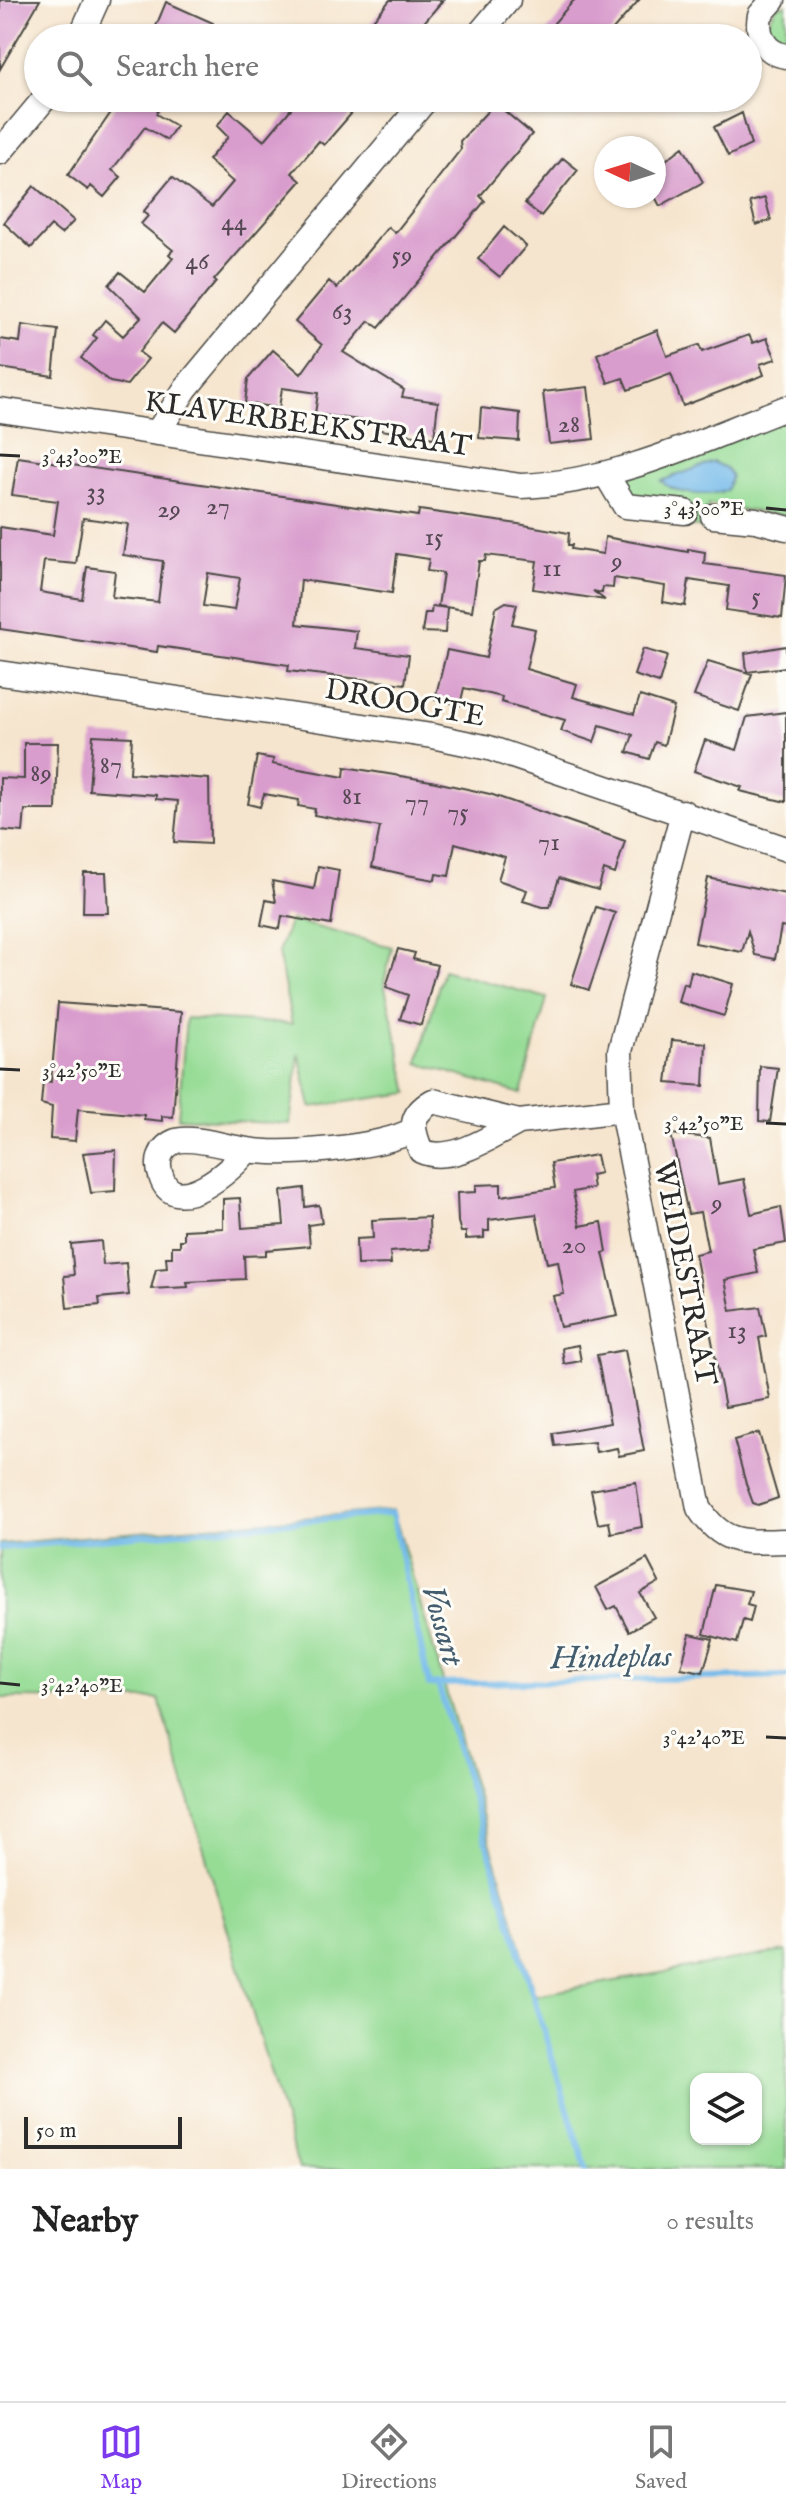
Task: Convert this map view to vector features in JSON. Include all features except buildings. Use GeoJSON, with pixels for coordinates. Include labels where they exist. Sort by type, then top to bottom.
{"type":"FeatureCollection","features":[{"type":"Feature","properties":{"kind":"street"},"geometry":{"type":"LineString","coordinates":[[86,24],[97,0]]}},
{"type":"Feature","properties":{"kind":"street"},"geometry":{"type":"LineString","coordinates":[[488,24],[508,0]]}},
{"type":"Feature","properties":{"kind":"street"},"geometry":{"type":"LineString","coordinates":[[760,24],[760,15],[773,0]]}},
{"type":"Feature","properties":{"kind":"street"},"geometry":{"type":"LineString","coordinates":[[762,39],[769,49],[786,56]]}},
{"type":"Feature","properties":{"kind":"street"},"geometry":{"type":"LineString","coordinates":[[0,152],[33,112]]}},
{"type":"Feature","properties":{"kind":"street"},"geometry":{"type":"LineString","coordinates":[[157,433],[186,388],[415,112]]}},
{"type":"Feature","properties":{"kind":"street","name":"KLAVERBEEKSTRAAT"},"geometry":{"type":"LineString","coordinates":[[0,410],[521,486],[561,485],[607,476],[786,408]]}},
{"type":"Feature","properties":{"kind":"street"},"geometry":{"type":"LineString","coordinates":[[607,476],[625,506],[685,512]]}},
{"type":"Feature","properties":{"kind":"street"},"geometry":{"type":"LineString","coordinates":[[713,516],[756,520],[786,528]]}},
{"type":"Feature","properties":{"kind":"street","name":"DROOGTE"},"geometry":{"type":"LineString","coordinates":[[0,673],[432,736],[489,748],[786,849]]}},
{"type":"Feature","properties":{"kind":"street","name":"WEIDESTRAAT"},"geometry":{"type":"LineString","coordinates":[[683,812],[620,1051],[622,1110],[699,1508],[709,1525],[726,1537],[747,1542],[786,1541]]}},
{"type":"Feature","properties":{"kind":"street"},"geometry":{"type":"LineString","coordinates":[[519,1122],[433,1101],[413,1119],[413,1130],[421,1151],[433,1156],[449,1154],[519,1122],[622,1110]]}},
{"type":"Feature","properties":{"kind":"street"},"geometry":{"type":"LineString","coordinates":[[247,1150],[316,1151],[317,1142],[332,1133],[386,1123],[403,1124],[413,1130]]}},
{"type":"Feature","properties":{"kind":"green space"},"geometry":{"type":"Polygon","coordinates":[[[786,4],[786,47],[772,39],[768,23],[776,7],[786,4]]]}},
{"type":"Feature","properties":{"kind":"green space"},"geometry":{"type":"Polygon","coordinates":[[[786,419],[786,516],[708,505],[706,521],[716,523],[715,530],[691,526],[692,508],[632,500],[618,480],[786,419]]]}},
{"type":"Feature","properties":{"kind":"green space"},"geometry":{"type":"Polygon","coordinates":[[[290,920],[392,947],[384,983],[409,1093],[311,1107],[299,1054],[290,1124],[178,1118],[186,1018],[292,1024],[278,953],[290,920]]]}},
{"type":"Feature","properties":{"kind":"green space"},"geometry":{"type":"Polygon","coordinates":[[[443,970],[547,998],[521,1094],[418,1063],[443,970]]]}},
{"type":"Feature","properties":{"kind":"green space"},"geometry":{"type":"Polygon","coordinates":[[[393,1510],[535,1995],[786,1951],[786,2169],[299,2169],[159,1699],[0,1698],[0,1544],[393,1510]]]}},
{"type":"Feature","properties":{"kind":"water"},"geometry":{"type":"Polygon","coordinates":[[[713,462],[727,469],[731,476],[727,490],[711,494],[692,493],[667,486],[661,481],[713,462]]]}},
{"type":"Feature","properties":{"kind":"waterway","name":"Vossart"},"geometry":{"type":"LineString","coordinates":[[0,1548],[392,1513],[429,1685],[438,1684],[586,2169]]}},
{"type":"Feature","properties":{"kind":"waterway","name":"Hindeplas"},"geometry":{"type":"LineString","coordinates":[[438,1684],[786,1676]]}}]}
